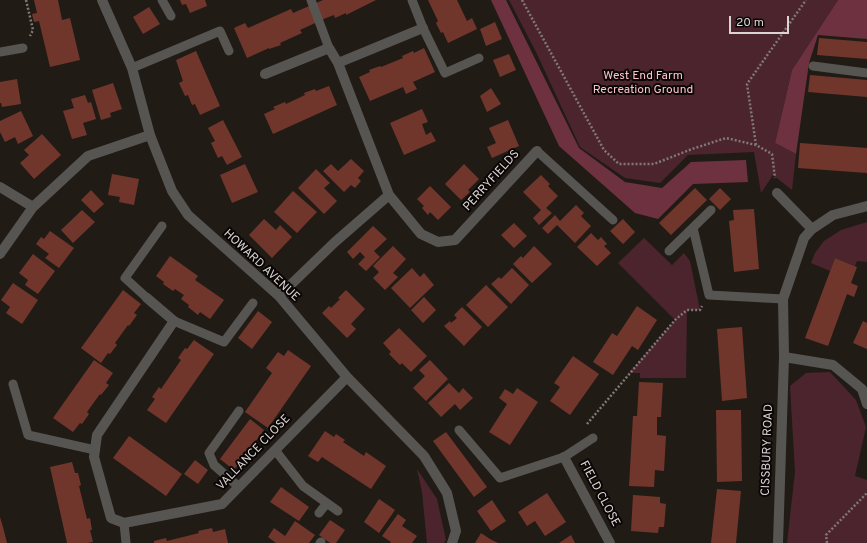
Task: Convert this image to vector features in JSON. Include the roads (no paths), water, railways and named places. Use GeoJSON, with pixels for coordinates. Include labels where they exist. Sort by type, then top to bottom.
{"type":"FeatureCollection","features":[{"type":"Feature","properties":{"kind":"street","name":"HOWARD AVENUE"},"geometry":{"type":"LineString","coordinates":[[102,0],[132,68],[150,135],[172,191],[188,215],[279,296],[347,377],[424,456],[448,493],[456,531],[452,543]]}},
{"type":"Feature","properties":{"kind":"street"},"geometry":{"type":"LineString","coordinates":[[338,63],[423,28]]}},
{"type":"Feature","properties":{"kind":"street","name":"PERRYFIELDS"},"geometry":{"type":"LineString","coordinates":[[330,48],[338,63],[389,195],[421,234],[438,242],[455,240],[537,151]]}},
{"type":"Feature","properties":{"kind":"street"},"geometry":{"type":"LineString","coordinates":[[265,74],[330,48]]}},
{"type":"Feature","properties":{"kind":"street"},"geometry":{"type":"LineString","coordinates":[[0,254],[33,207],[88,156],[150,135]]}},
{"type":"Feature","properties":{"kind":"street"},"geometry":{"type":"LineString","coordinates":[[0,187],[33,207]]}},
{"type":"Feature","properties":{"kind":"street"},"geometry":{"type":"LineString","coordinates":[[777,193],[812,229]]}},
{"type":"Feature","properties":{"kind":"street"},"geometry":{"type":"LineString","coordinates":[[279,296],[335,242],[389,195]]}},
{"type":"Feature","properties":{"kind":"street","name":"CISSBURY ROAD"},"geometry":{"type":"LineString","coordinates":[[778,543],[784,357],[783,299],[804,238],[812,229],[833,215],[867,206]]}},
{"type":"Feature","properties":{"kind":"street"},"geometry":{"type":"LineString","coordinates":[[124,523],[111,518],[94,457],[97,435],[174,321],[147,298]]}},
{"type":"Feature","properties":{"kind":"street"},"geometry":{"type":"LineString","coordinates":[[784,357],[833,365],[862,389],[867,404]]}},
{"type":"Feature","properties":{"kind":"street","name":"VALLANCE CLOSE"},"geometry":{"type":"LineString","coordinates":[[124,523],[222,504],[347,377]]}},
{"type":"Feature","properties":{"kind":"street","name":"FIELD CLOSE"},"geometry":{"type":"LineString","coordinates":[[564,457],[610,543]]}},
{"type":"Feature","properties":{"kind":"lane"},"geometry":{"type":"LineString","coordinates":[[162,0],[171,16]]}},
{"type":"Feature","properties":{"kind":"lane"},"geometry":{"type":"LineString","coordinates":[[311,0],[330,48]]}},
{"type":"Feature","properties":{"kind":"lane"},"geometry":{"type":"LineString","coordinates":[[412,0],[423,28],[445,73],[479,58]]}},
{"type":"Feature","properties":{"kind":"lane"},"geometry":{"type":"LineString","coordinates":[[132,68],[220,31],[229,50]]}},
{"type":"Feature","properties":{"kind":"lane"},"geometry":{"type":"LineString","coordinates":[[0,52],[23,48]]}},
{"type":"Feature","properties":{"kind":"lane"},"geometry":{"type":"LineString","coordinates":[[813,66],[867,73]]}},
{"type":"Feature","properties":{"kind":"lane","name":"PERRYFIELDS"},"geometry":{"type":"LineString","coordinates":[[537,151],[613,220]]}},
{"type":"Feature","properties":{"kind":"lane"},"geometry":{"type":"LineString","coordinates":[[669,251],[711,210]]}},
{"type":"Feature","properties":{"kind":"lane"},"geometry":{"type":"LineString","coordinates":[[147,298],[125,278],[162,226]]}},
{"type":"Feature","properties":{"kind":"lane"},"geometry":{"type":"LineString","coordinates":[[693,228],[709,295],[783,299]]}},
{"type":"Feature","properties":{"kind":"lane"},"geometry":{"type":"LineString","coordinates":[[174,321],[224,342],[252,303]]}},
{"type":"Feature","properties":{"kind":"lane"},"geometry":{"type":"LineString","coordinates":[[13,384],[28,434],[95,450]]}},
{"type":"Feature","properties":{"kind":"lane"},"geometry":{"type":"LineString","coordinates":[[238,411],[209,452],[214,465],[239,487]]}},
{"type":"Feature","properties":{"kind":"lane"},"geometry":{"type":"LineString","coordinates":[[459,430],[500,478],[564,457],[593,438]]}},
{"type":"Feature","properties":{"kind":"lane"},"geometry":{"type":"LineString","coordinates":[[275,450],[303,486],[338,511]]}},
{"type":"Feature","properties":{"kind":"lane"},"geometry":{"type":"LineString","coordinates":[[319,513],[327,503]]}},
{"type":"Feature","properties":{"kind":"lane"},"geometry":{"type":"LineString","coordinates":[[124,523],[126,543]]}},
{"type":"Feature","properties":{"kind":"park label","name":"West End Farm Recreation Ground"},"geometry":{"type":"Point","coordinates":[643,84]}}]}
